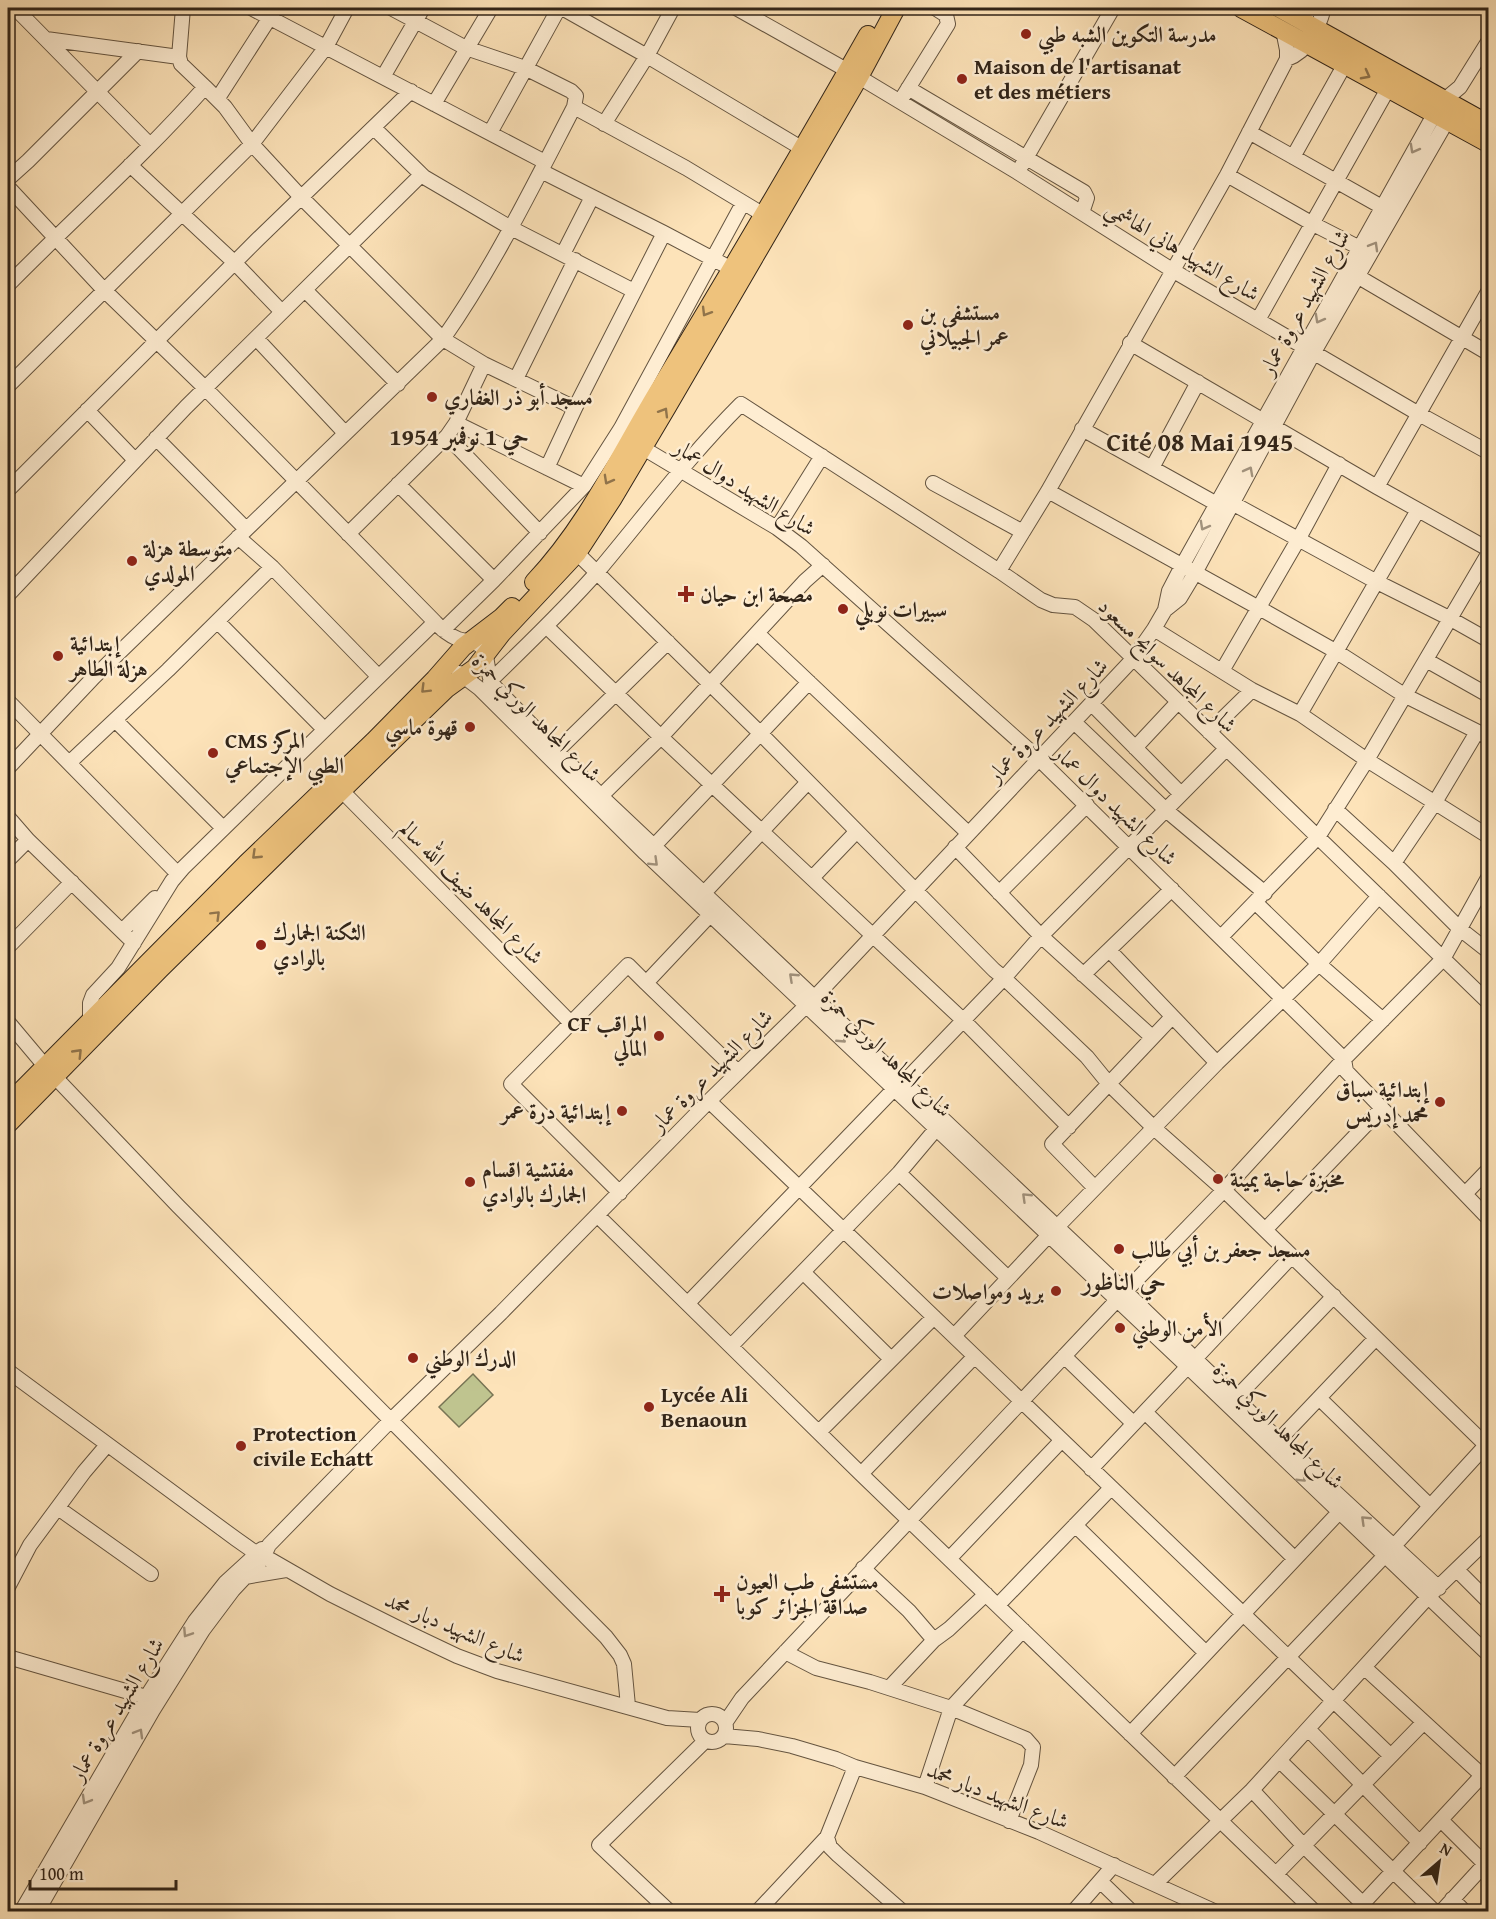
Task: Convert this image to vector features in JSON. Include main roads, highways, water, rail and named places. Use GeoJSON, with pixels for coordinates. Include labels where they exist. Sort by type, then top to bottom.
{"type":"FeatureCollection","features":[{"type":"Feature","properties":{"kind":"main road"},"geometry":{"type":"LineString","coordinates":[[853,74],[884,8]]}},
{"type":"Feature","properties":{"kind":"main road"},"geometry":{"type":"LineString","coordinates":[[8,1104],[50,1071],[160,969],[446,689],[475,668],[502,633],[577,553],[643,448],[834,106],[896,8]]}},
{"type":"Feature","properties":{"kind":"main road"},"geometry":{"type":"LineString","coordinates":[[1241,8],[1389,87],[1488,124]]}},
{"type":"Feature","properties":{"kind":"main road"},"geometry":{"type":"LineString","coordinates":[[1279,8],[1306,13],[1317,28],[1446,109],[1488,143]]}},
{"type":"Feature","properties":{"kind":"main road"},"geometry":{"type":"LineString","coordinates":[[8,1124],[90,1021],[435,679],[453,658],[450,632],[501,618],[547,568],[567,543],[601,492],[802,148],[834,106]]}},
{"type":"Feature","properties":{"kind":"place","name":"مدرسة التكوين الشبه طبي"},"geometry":{"type":"Point","coordinates":[1026,34]}},
{"type":"Feature","properties":{"kind":"place","name":"Maison de l'artisanat et des métiers"},"geometry":{"type":"Point","coordinates":[962,79]}},
{"type":"Feature","properties":{"kind":"place","name":"مستشفى بن عمر الجبيلاني"},"geometry":{"type":"Point","coordinates":[908,325]}},
{"type":"Feature","properties":{"kind":"place","name":"مسجد أبو ذر الغفاري"},"geometry":{"type":"Point","coordinates":[432,397]}},
{"type":"Feature","properties":{"kind":"place","name":"متوسطة هزلة المولدي"},"geometry":{"type":"Point","coordinates":[132,561]}},
{"type":"Feature","properties":{"kind":"place","name":"مصحة ابن حيان"},"geometry":{"type":"Point","coordinates":[686,594]}},
{"type":"Feature","properties":{"kind":"place","name":"سبيرات نوبلي"},"geometry":{"type":"Point","coordinates":[843,609]}},
{"type":"Feature","properties":{"kind":"place","name":"إبتدائية هزلة الطاهر"},"geometry":{"type":"Point","coordinates":[58,656]}},
{"type":"Feature","properties":{"kind":"place","name":"قهوة ماسي"},"geometry":{"type":"Point","coordinates":[470,727]}},
{"type":"Feature","properties":{"kind":"place","name":"CMS المركز الطبي الإجتماعي"},"geometry":{"type":"Point","coordinates":[213,753]}},
{"type":"Feature","properties":{"kind":"place","name":"الثكنة الجمارك بالوادي"},"geometry":{"type":"Point","coordinates":[261,945]}},
{"type":"Feature","properties":{"kind":"place","name":"CF المراقب المالي"},"geometry":{"type":"Point","coordinates":[659,1036]}},
{"type":"Feature","properties":{"kind":"place","name":"إبتدائية سباق محمد إدريس"},"geometry":{"type":"Point","coordinates":[1440,1102]}},
{"type":"Feature","properties":{"kind":"place","name":"إبتدائية درة عمر"},"geometry":{"type":"Point","coordinates":[622,1111]}},
{"type":"Feature","properties":{"kind":"place","name":"مخبزة حاجة يمينة"},"geometry":{"type":"Point","coordinates":[1218,1179]}},
{"type":"Feature","properties":{"kind":"place","name":"مفتشية اقسام الجمارك بالوادي"},"geometry":{"type":"Point","coordinates":[470,1182]}},
{"type":"Feature","properties":{"kind":"place","name":"مسجد جعفر بن أبي طالب"},"geometry":{"type":"Point","coordinates":[1119,1249]}},
{"type":"Feature","properties":{"kind":"place","name":"بريد ومواصلات"},"geometry":{"type":"Point","coordinates":[1056,1291]}},
{"type":"Feature","properties":{"kind":"place","name":"الأمن الوطني"},"geometry":{"type":"Point","coordinates":[1120,1328]}},
{"type":"Feature","properties":{"kind":"place","name":"الدرك الوطني"},"geometry":{"type":"Point","coordinates":[413,1358]}},
{"type":"Feature","properties":{"kind":"place","name":"Lycée Ali Benaoun"},"geometry":{"type":"Point","coordinates":[649,1407]}},
{"type":"Feature","properties":{"kind":"place","name":"Protection civile Echatt"},"geometry":{"type":"Point","coordinates":[241,1446]}},
{"type":"Feature","properties":{"kind":"place","name":"مستشفى طب العيون صداقة الجزائر كوبا"},"geometry":{"type":"Point","coordinates":[722,1594]}},
{"type":"Feature","properties":{"kind":"district","name":"حي 1 نوفمبر 1954"},"geometry":{"type":"Point","coordinates":[459,437]}},
{"type":"Feature","properties":{"kind":"district","name":"Cité 08 Mai 1945"},"geometry":{"type":"Point","coordinates":[1200,442]}},
{"type":"Feature","properties":{"kind":"district","name":"حي الناظور"},"geometry":{"type":"Point","coordinates":[1124,1282]}}]}
